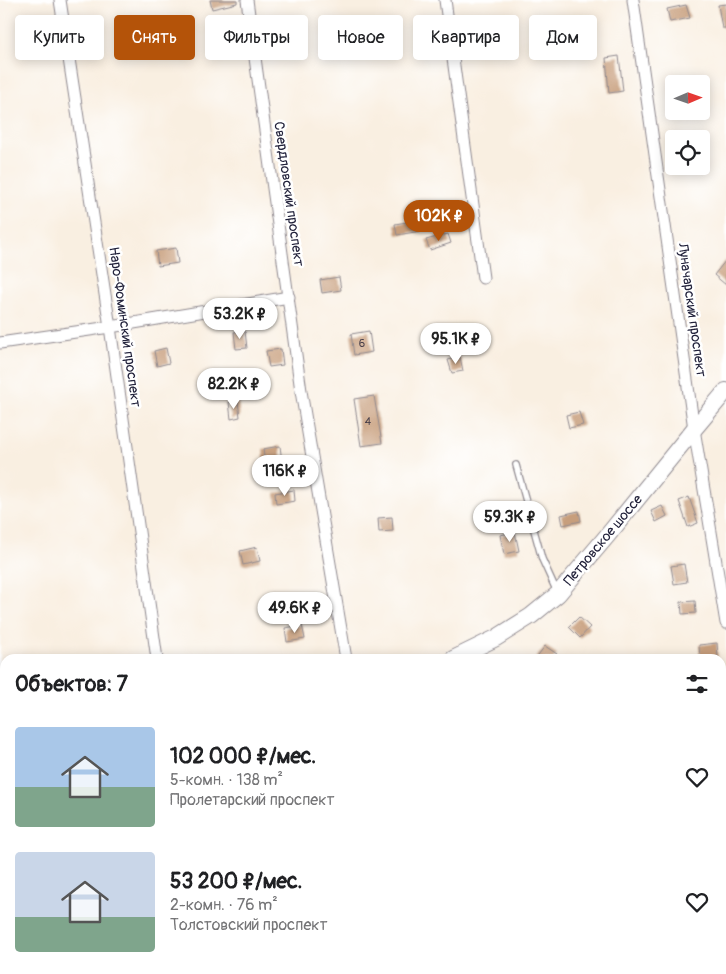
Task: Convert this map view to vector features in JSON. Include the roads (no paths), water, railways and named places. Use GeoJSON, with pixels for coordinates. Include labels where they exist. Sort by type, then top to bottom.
{"type":"FeatureCollection","features":[{"type":"Feature","properties":{"kind":"street","name":"Наро-Фоминский проспект"},"geometry":{"type":"LineString","coordinates":[[60,0],[110,327],[156,654]]}},
{"type":"Feature","properties":{"kind":"street","name":"Свердловский проспект"},"geometry":{"type":"LineString","coordinates":[[247,0],[302,391],[345,654]]}},
{"type":"Feature","properties":{"kind":"street"},"geometry":{"type":"LineString","coordinates":[[445,0],[483,278]]}},
{"type":"Feature","properties":{"kind":"street","name":"Луначарский проспект"},"geometry":{"type":"LineString","coordinates":[[633,0],[694,429],[726,623]]}},
{"type":"Feature","properties":{"kind":"street"},"geometry":{"type":"LineString","coordinates":[[0,342],[110,327],[289,298]]}},
{"type":"Feature","properties":{"kind":"street","name":"Петровское шоссе"},"geometry":{"type":"LineString","coordinates":[[462,654],[503,634],[531,616],[558,594],[726,391]]}},
{"type":"Feature","properties":{"kind":"lane"},"geometry":{"type":"LineString","coordinates":[[516,465],[542,559],[558,594]]}}]}
